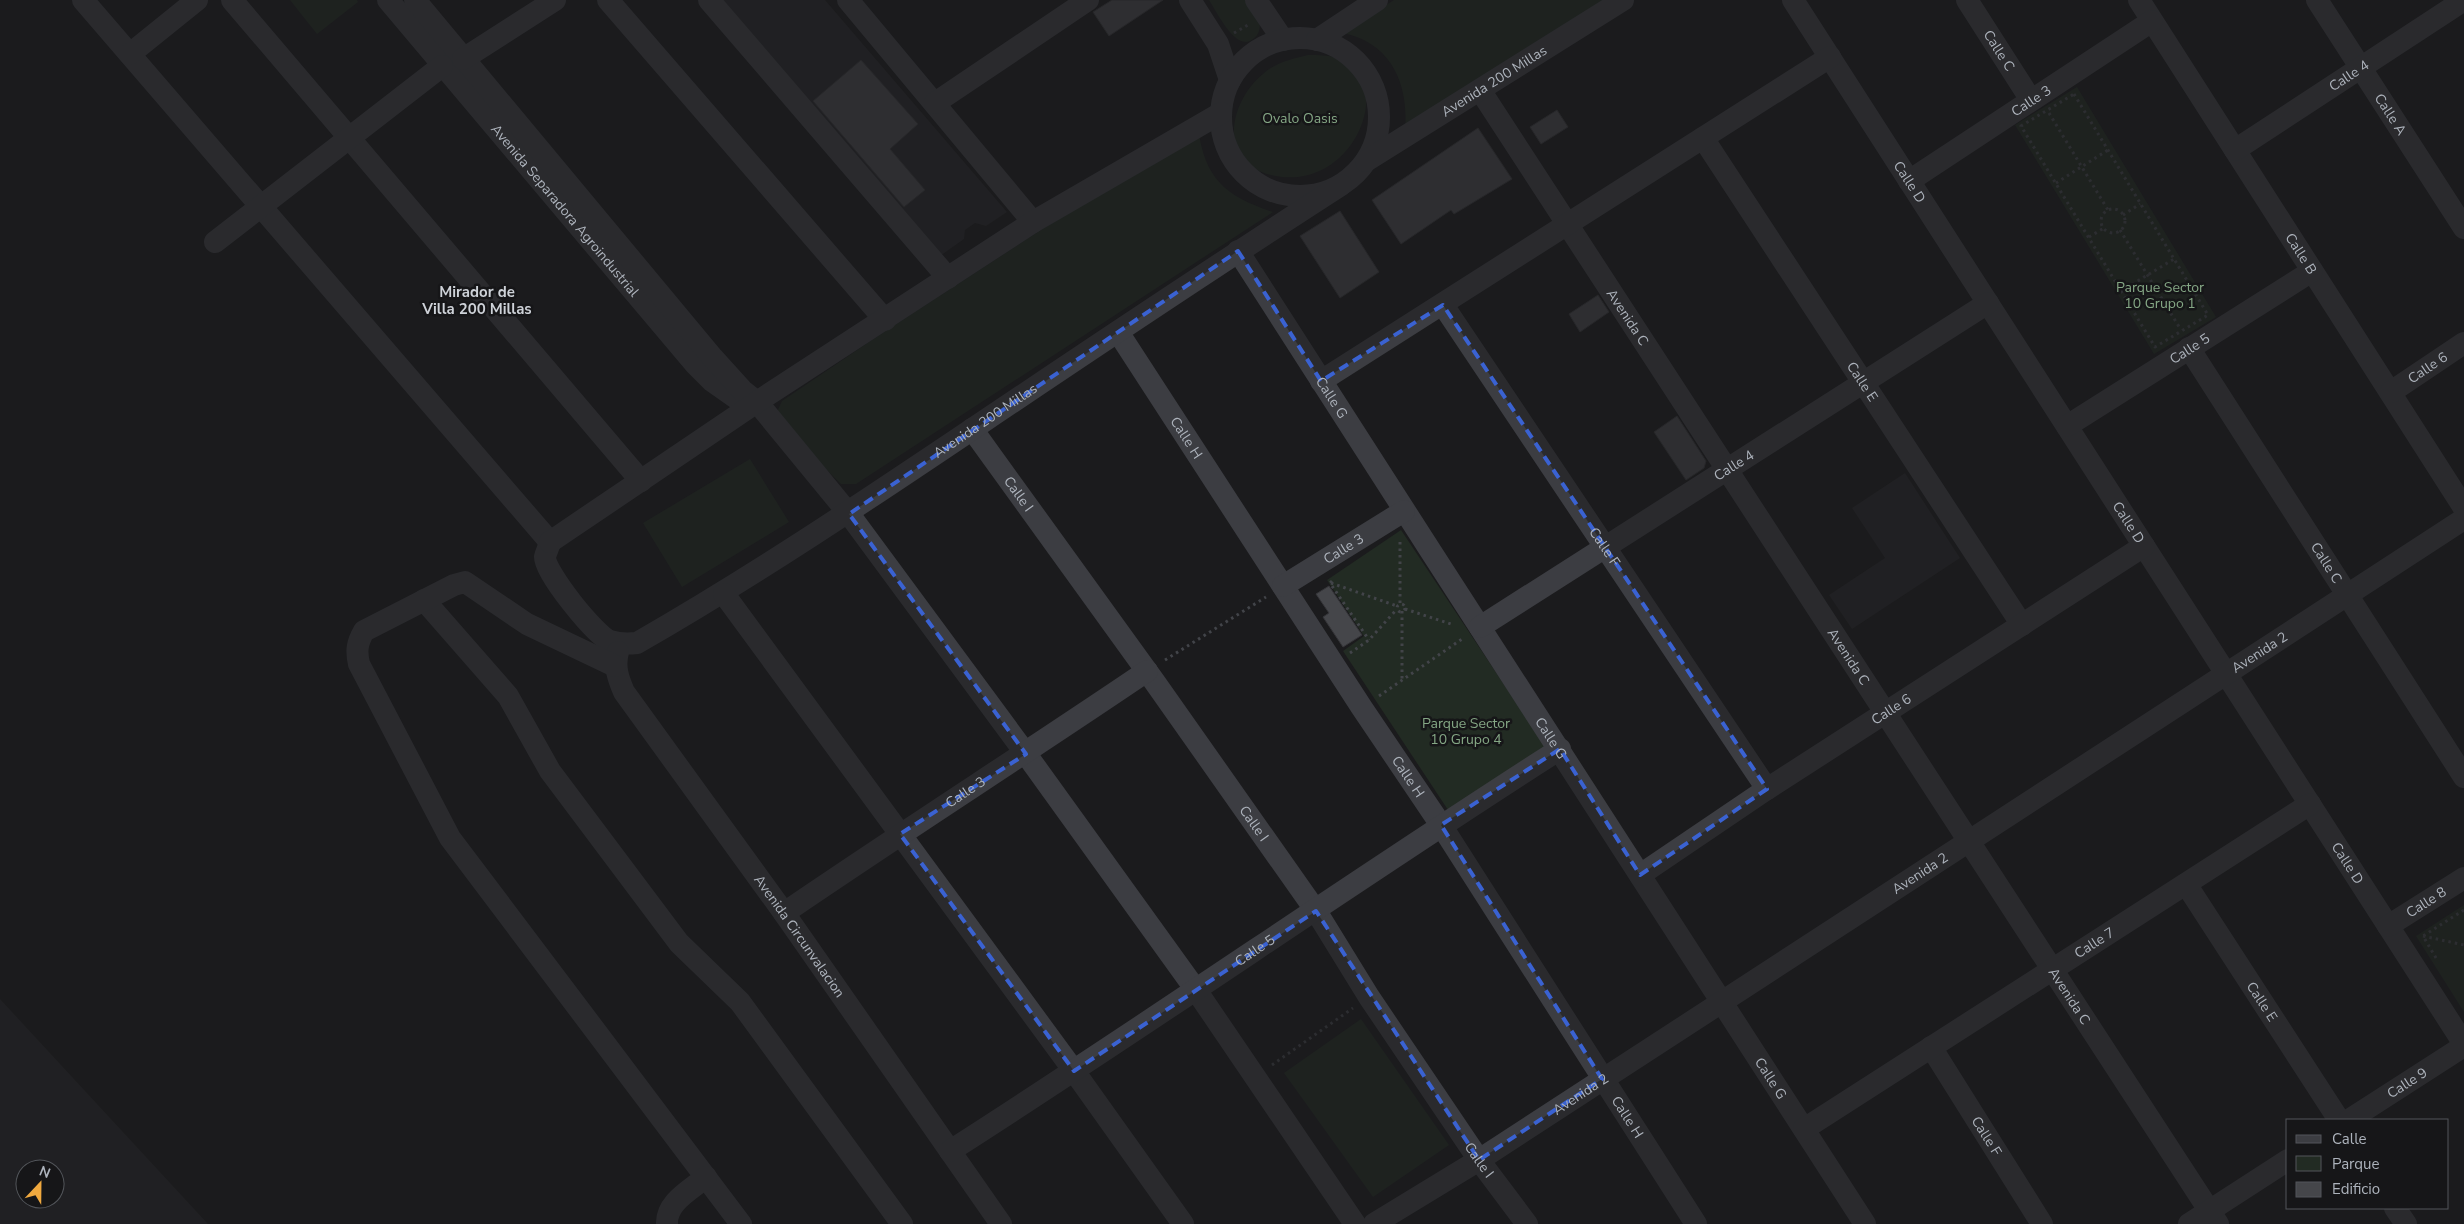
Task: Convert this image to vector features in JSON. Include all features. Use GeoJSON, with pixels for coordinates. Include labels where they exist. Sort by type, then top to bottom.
{"type":"FeatureCollection","features":[{"type":"Feature","properties":{"kind":"street"},"geometry":{"type":"LineString","coordinates":[[83,0],[550,542]]}},
{"type":"Feature","properties":{"kind":"street"},"geometry":{"type":"LineString","coordinates":[[130,54],[197,0]]}},
{"type":"Feature","properties":{"kind":"street"},"geometry":{"type":"LineString","coordinates":[[232,0],[641,480]]}},
{"type":"Feature","properties":{"kind":"street","name":"Avenida Separadora Agroindustrial"},"geometry":{"type":"LineString","coordinates":[[388,0],[695,364],[729,394],[744,402],[757,402]]}},
{"type":"Feature","properties":{"kind":"street","name":"Avenida Separadora Agroindustrial"},"geometry":{"type":"LineString","coordinates":[[415,0],[720,365],[742,390],[757,402],[849,514],[1026,754],[1196,990],[1355,1224]]}},
{"type":"Feature","properties":{"kind":"street"},"geometry":{"type":"LineString","coordinates":[[463,59],[555,0]]}},
{"type":"Feature","properties":{"kind":"street"},"geometry":{"type":"LineString","coordinates":[[608,0],[885,320]]}},
{"type":"Feature","properties":{"kind":"street"},"geometry":{"type":"LineString","coordinates":[[709,0],[948,278]]}},
{"type":"Feature","properties":{"kind":"street"},"geometry":{"type":"LineString","coordinates":[[848,0],[1033,222]]}},
{"type":"Feature","properties":{"kind":"street"},"geometry":{"type":"LineString","coordinates":[[935,103],[1088,0]]}},
{"type":"Feature","properties":{"kind":"street"},"geometry":{"type":"LineString","coordinates":[[1190,0],[1218,44],[1230,80]]}},
{"type":"Feature","properties":{"kind":"street"},"geometry":{"type":"LineString","coordinates":[[1317,40],[1377,0]]}},
{"type":"Feature","properties":{"kind":"street","name":"Avenida 200 Millas"},"geometry":{"type":"LineString","coordinates":[[1366,161],[1623,0]]}},
{"type":"Feature","properties":{"kind":"street","name":"Calle D"},"geometry":{"type":"LineString","coordinates":[[1794,0],[2464,1045]]}},
{"type":"Feature","properties":{"kind":"street","name":"Calle C"},"geometry":{"type":"LineString","coordinates":[[1967,0],[2039,102]]}},
{"type":"Feature","properties":{"kind":"street","name":"Calle B"},"geometry":{"type":"LineString","coordinates":[[2139,0],[2464,508]]}},
{"type":"Feature","properties":{"kind":"street","name":"Calle A"},"geometry":{"type":"LineString","coordinates":[[2317,0],[2464,228]]}},
{"type":"Feature","properties":{"kind":"street","name":"Calle 4"},"geometry":{"type":"LineString","coordinates":[[2235,150],[2464,0]]}},
{"type":"Feature","properties":{"kind":"street"},"geometry":{"type":"LineString","coordinates":[[1261,7],[1283,40]]}},
{"type":"Feature","properties":{"kind":"street","name":"Calle 3"},"geometry":{"type":"LineString","coordinates":[[1909,180],[2039,102],[2152,21]]}},
{"type":"Feature","properties":{"kind":"street"},"geometry":{"type":"LineString","coordinates":[[1300,38],[1317,40],[1348,54],[1370,80],[1379,113],[1378,130],[1366,161],[1355,174],[1341,185],[1326,192],[1292,196],[1260,185],[1246,174],[1227,146],[1221,113],[1224,96],[1230,80],[1252,54],[1283,40],[1300,38]]}},
{"type":"Feature","properties":{"kind":"street"},"geometry":{"type":"LineString","coordinates":[[1321,381],[1830,57]]}},
{"type":"Feature","properties":{"kind":"street"},"geometry":{"type":"LineString","coordinates":[[215,242],[442,66]]}},
{"type":"Feature","properties":{"kind":"street","name":"Avenida C"},"geometry":{"type":"LineString","coordinates":[[1480,90],[2214,1218]]}},
{"type":"Feature","properties":{"kind":"street"},"geometry":{"type":"LineString","coordinates":[[742,1224],[450,838],[359,664],[356,653],[358,641],[364,631],[424,600],[465,582],[527,624],[616,666],[622,644],[609,640],[598,632],[551,574],[545,558],[550,542],[757,402],[1033,222],[1221,113]]}},
{"type":"Feature","properties":{"kind":"street","name":"Calle E"},"geometry":{"type":"LineString","coordinates":[[1703,138],[2022,625]]}},
{"type":"Feature","properties":{"kind":"street","name":"Avenida 200 Millas"},"geometry":{"type":"LineString","coordinates":[[622,644],[637,644],[724,594],[849,514],[972,429],[1341,185]]}},
{"type":"Feature","properties":{"kind":"street","name":"Calle G"},"geometry":{"type":"LineString","coordinates":[[1238,252],[1404,512],[1471,627],[1560,749],[1865,1224]]}},
{"type":"Feature","properties":{"kind":"street","name":"Calle 5"},"geometry":{"type":"LineString","coordinates":[[2067,426],[2188,342],[2312,270]]}},
{"type":"Feature","properties":{"kind":"street","name":"Calle 4"},"geometry":{"type":"LineString","coordinates":[[1471,627],[1727,470],[1988,303]]}},
{"type":"Feature","properties":{"kind":"street","name":"Calle F"},"geometry":{"type":"LineString","coordinates":[[1443,305],[1767,789]]}},
{"type":"Feature","properties":{"kind":"street","name":"Calle H"},"geometry":{"type":"LineString","coordinates":[[1118,332],[1362,708],[1441,825],[1696,1224]]}},
{"type":"Feature","properties":{"kind":"street","name":"Calle C"},"geometry":{"type":"LineString","coordinates":[[2188,342],[2464,777]]}},
{"type":"Feature","properties":{"kind":"street","name":"Calle 6"},"geometry":{"type":"LineString","coordinates":[[2391,392],[2464,343]]}},
{"type":"Feature","properties":{"kind":"street","name":"Calle I"},"geometry":{"type":"LineString","coordinates":[[972,429],[1316,911],[1369,997],[1479,1160],[1527,1224]]}},
{"type":"Feature","properties":{"kind":"street","name":"Calle 3"},"geometry":{"type":"LineString","coordinates":[[1283,586],[1324,574],[1404,512]]}},
{"type":"Feature","properties":{"kind":"street","name":"Avenida 2"},"geometry":{"type":"LineString","coordinates":[[1374,1224],[1479,1160],[2464,519]]}},
{"type":"Feature","properties":{"kind":"street","name":"Calle 6"},"geometry":{"type":"LineString","coordinates":[[1640,875],[1767,789],[2144,546]]}},
{"type":"Feature","properties":{"kind":"street"},"geometry":{"type":"LineString","coordinates":[[724,594],[1074,1071],[1183,1224]]}},
{"type":"Feature","properties":{"kind":"street"},"geometry":{"type":"LineString","coordinates":[[424,600],[508,696],[550,771],[679,943],[740,1002],[902,1224]]}},
{"type":"Feature","properties":{"kind":"street","name":"Avenida Circunvalacion"},"geometry":{"type":"LineString","coordinates":[[616,666],[617,678],[624,692],[784,913],[1001,1224]]}},
{"type":"Feature","properties":{"kind":"street","name":"Calle 3"},"geometry":{"type":"LineString","coordinates":[[784,913],[900,834],[1026,754],[1146,671]]}},
{"type":"Feature","properties":{"kind":"street","name":"Calle 5"},"geometry":{"type":"LineString","coordinates":[[950,1151],[1316,911],[1441,825],[1560,749]]}},
{"type":"Feature","properties":{"kind":"street","name":"Calle 7"},"geometry":{"type":"LineString","coordinates":[[1804,1129],[2310,804]]}},
{"type":"Feature","properties":{"kind":"street","name":"Calle 8"},"geometry":{"type":"LineString","coordinates":[[2390,929],[2464,878]]}},
{"type":"Feature","properties":{"kind":"street","name":"Calle E"},"geometry":{"type":"LineString","coordinates":[[2186,884],[2338,1119]]}},
{"type":"Feature","properties":{"kind":"street","name":"Calle 9"},"geometry":{"type":"LineString","coordinates":[[2351,1119],[2464,1045]]}},
{"type":"Feature","properties":{"kind":"street","name":"Calle F"},"geometry":{"type":"LineString","coordinates":[[1931,1047],[2042,1224]]}},
{"type":"Feature","properties":{"kind":"street"},"geometry":{"type":"LineString","coordinates":[[2190,1224],[2214,1218],[2286,1162]]}},
{"type":"Feature","properties":{"kind":"street"},"geometry":{"type":"LineString","coordinates":[[667,1224],[667,1215],[674,1203],[706,1177]]}},
{"type":"Feature","properties":{"kind":"street"},"geometry":{"type":"LineString","coordinates":[[2396,1209],[2406,1224]]}},
{"type":"Feature","properties":{"kind":"path"},"geometry":{"type":"LineString","coordinates":[[1218,44],[1261,7]]}},
{"type":"Feature","properties":{"kind":"path"},"geometry":{"type":"LineString","coordinates":[[2074,94],[2108,150],[2208,315],[2188,342],[2155,347],[2021,126],[2039,102],[2074,94]]}},
{"type":"Feature","properties":{"kind":"path"},"geometry":{"type":"LineString","coordinates":[[2039,102],[2108,210]]}},
{"type":"Feature","properties":{"kind":"path"},"geometry":{"type":"LineString","coordinates":[[2056,184],[2108,150]]}},
{"type":"Feature","properties":{"kind":"path"},"geometry":{"type":"LineString","coordinates":[[2123,215],[2140,204]]}},
{"type":"Feature","properties":{"kind":"path"},"geometry":{"type":"LineString","coordinates":[[2117,209],[2123,215],[2125,222],[2120,230],[2109,232],[2104,228],[2101,219],[2108,210],[2117,209]]}},
{"type":"Feature","properties":{"kind":"path"},"geometry":{"type":"LineString","coordinates":[[2089,237],[2104,228]]}},
{"type":"Feature","properties":{"kind":"path"},"geometry":{"type":"LineString","coordinates":[[2120,230],[2188,342]]}},
{"type":"Feature","properties":{"kind":"path"},"geometry":{"type":"LineString","coordinates":[[2121,291],[2174,259]]}},
{"type":"Feature","properties":{"kind":"path"},"geometry":{"type":"LineString","coordinates":[[1402,680],[1400,535],[1405,543]]}},
{"type":"Feature","properties":{"kind":"path"},"geometry":{"type":"LineString","coordinates":[[1324,574],[1338,578]]}},
{"type":"Feature","properties":{"kind":"path"},"geometry":{"type":"LineString","coordinates":[[1324,574],[1400,608],[1471,627],[1468,635],[1362,708]]}},
{"type":"Feature","properties":{"kind":"path"},"geometry":{"type":"LineString","coordinates":[[1324,574],[1369,640]]}},
{"type":"Feature","properties":{"kind":"path"},"geometry":{"type":"LineString","coordinates":[[1146,671],[1283,586]]}},
{"type":"Feature","properties":{"kind":"path"},"geometry":{"type":"LineString","coordinates":[[1334,664],[1369,640],[1400,608]]}},
{"type":"Feature","properties":{"kind":"path"},"geometry":{"type":"LineString","coordinates":[[2423,936],[2464,910]]}},
{"type":"Feature","properties":{"kind":"path"},"geometry":{"type":"LineString","coordinates":[[2390,929],[2464,945]]}},
{"type":"Feature","properties":{"kind":"path"},"geometry":{"type":"LineString","coordinates":[[1255,1076],[1369,997]]}},
{"type":"Feature","properties":{"kind":"highlighted area"},"geometry":{"type":"Polygon","coordinates":[[[1238,251],[1321,381],[1443,305],[1767,789],[1640,875],[1560,749],[1441,825],[1602,1079],[1479,1160],[1316,911],[1074,1071],[900,834],[1026,754],[849,514],[1238,251]]]}},
{"type":"Feature","properties":{"kind":"shaded area"},"geometry":{"type":"Polygon","coordinates":[[[722,0],[825,0],[1007,212],[986,226],[975,223],[965,230],[964,239],[940,256],[722,0]]]}},
{"type":"Feature","properties":{"kind":"shaded area"},"geometry":{"type":"Polygon","coordinates":[[[1905,473],[1960,558],[1852,629],[1829,595],[1885,558],[1852,508],[1905,473]]]}},
{"type":"Feature","properties":{"kind":"shaded area"},"geometry":{"type":"Polygon","coordinates":[[[0,999],[208,1224],[0,1224],[0,999]]]}},
{"type":"Feature","properties":{"kind":"green space"},"geometry":{"type":"Polygon","coordinates":[[[290,0],[357,0],[358,2],[317,34],[290,0]]]}},
{"type":"Feature","properties":{"kind":"green space"},"geometry":{"type":"Polygon","coordinates":[[[1209,0],[1245,0],[1260,22],[1257,36],[1247,42],[1234,36],[1209,0]]]}},
{"type":"Feature","properties":{"kind":"green space"},"geometry":{"type":"Polygon","coordinates":[[[1394,0],[1606,0],[1405,130],[1404,97],[1400,81],[1393,68],[1385,56],[1373,45],[1342,33],[1394,0]]]}},
{"type":"Feature","properties":{"kind":"green space","name":"Ovalo Oasis"},"geometry":{"type":"Polygon","coordinates":[[[1308,55],[1338,58],[1356,70],[1365,88],[1365,110],[1358,132],[1345,152],[1325,168],[1300,177],[1271,175],[1254,168],[1242,158],[1236,145],[1234,130],[1236,115],[1242,100],[1251,86],[1263,74],[1279,64],[1308,55]]]}},
{"type":"Feature","properties":{"kind":"green space","name":"Parque Sector 10 Grupo 1"},"geometry":{"type":"Polygon","coordinates":[[[2077,87],[2216,317],[2154,354],[2015,125],[2077,87]]]}},
{"type":"Feature","properties":{"kind":"green space"},"geometry":{"type":"Polygon","coordinates":[[[1198,128],[1206,160],[1212,173],[1220,183],[1242,199],[1273,212],[856,484],[841,484],[780,424],[777,412],[782,401],[875,338],[1198,128]]]}},
{"type":"Feature","properties":{"kind":"green space"},"geometry":{"type":"Polygon","coordinates":[[[750,459],[789,522],[682,587],[643,523],[750,459]]]}},
{"type":"Feature","properties":{"kind":"green space","name":"Parque Sector 10 Grupo 4"},"geometry":{"type":"Polygon","coordinates":[[[1401,530],[1547,749],[1450,813],[1343,651],[1364,636],[1327,580],[1401,530]]]}},
{"type":"Feature","properties":{"kind":"green space"},"geometry":{"type":"Polygon","coordinates":[[[2464,905],[2464,1012],[2416,936],[2464,905]]]}},
{"type":"Feature","properties":{"kind":"green space"},"geometry":{"type":"Polygon","coordinates":[[[1361,1019],[1449,1145],[1373,1197],[1284,1073],[1361,1019]]]}},
{"type":"Feature","properties":{"kind":"building"},"geometry":{"type":"Polygon","coordinates":[[[1112,0],[1163,0],[1109,36],[1093,12],[1112,0]]]}},
{"type":"Feature","properties":{"kind":"building"},"geometry":{"type":"Polygon","coordinates":[[[861,60],[918,124],[890,149],[925,190],[904,207],[813,101],[861,60]]]}},
{"type":"Feature","properties":{"kind":"building"},"geometry":{"type":"Polygon","coordinates":[[[1557,110],[1568,127],[1541,144],[1530,127],[1557,110]]]}},
{"type":"Feature","properties":{"kind":"building"},"geometry":{"type":"Polygon","coordinates":[[[1478,128],[1512,179],[1454,214],[1451,210],[1401,244],[1372,200],[1478,128]]]}},
{"type":"Feature","properties":{"kind":"building"},"geometry":{"type":"Polygon","coordinates":[[[1340,211],[1379,272],[1340,298],[1300,236],[1340,211]]]}},
{"type":"Feature","properties":{"kind":"building"},"geometry":{"type":"Polygon","coordinates":[[[1598,295],[1609,312],[1580,332],[1569,314],[1598,295]]]}},
{"type":"Feature","properties":{"kind":"building"},"geometry":{"type":"Polygon","coordinates":[[[1677,416],[1706,461],[1704,468],[1686,480],[1654,432],[1677,416]]]}},
{"type":"Feature","properties":{"kind":"building"},"geometry":{"type":"Polygon","coordinates":[[[1329,586],[1362,635],[1343,647],[1323,617],[1329,613],[1316,594],[1329,586]]]}},
{"type":"Feature","properties":{"kind":"district","name":"Mirador de Villa 200 Millas"},"geometry":{"type":"Point","coordinates":[477,300]}}]}
